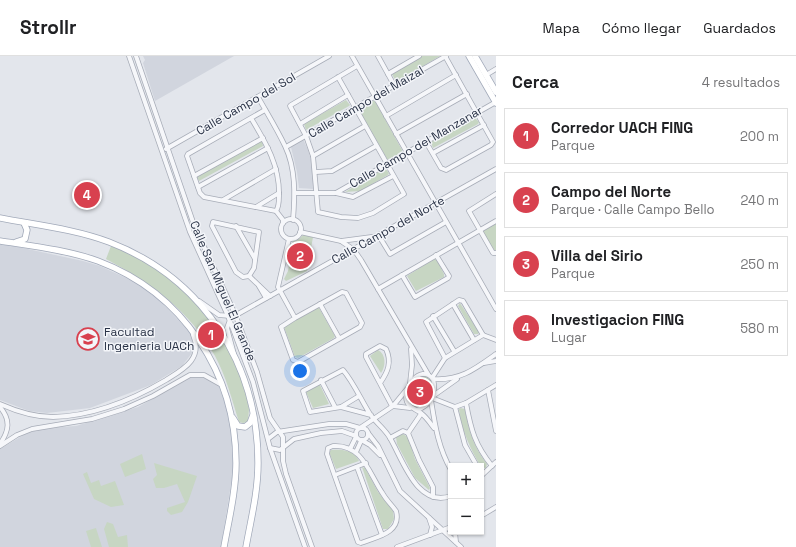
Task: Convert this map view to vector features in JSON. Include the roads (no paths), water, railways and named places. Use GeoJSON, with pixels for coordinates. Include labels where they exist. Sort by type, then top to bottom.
{"type":"FeatureCollection","features":[{"type":"Feature","properties":{"kind":"main road"},"geometry":{"type":"LineString","coordinates":[[469,56],[495,94]]}},
{"type":"Feature","properties":{"kind":"main road"},"geometry":{"type":"LineString","coordinates":[[475,56],[495,94],[496,102]]}},
{"type":"Feature","properties":{"kind":"main road"},"geometry":{"type":"LineString","coordinates":[[0,218],[82,234],[120,247],[162,270],[192,296],[214,322],[235,355],[253,414],[258,453],[257,479],[246,547]]}},
{"type":"Feature","properties":{"kind":"main road"},"geometry":{"type":"LineString","coordinates":[[12,243],[24,240],[27,230],[24,223]]}},
{"type":"Feature","properties":{"kind":"main road"},"geometry":{"type":"LineString","coordinates":[[0,241],[73,254],[98,261],[121,271],[166,302],[190,328],[211,359],[224,388],[230,410],[235,442],[235,477],[224,547]]}},
{"type":"Feature","properties":{"kind":"main road"},"geometry":{"type":"LineString","coordinates":[[230,410],[237,424],[243,427],[250,424],[253,414]]}},
{"type":"Feature","properties":{"kind":"street","name":"Calle San Miguel El Grande"},"geometry":{"type":"LineString","coordinates":[[129,56],[190,232],[229,318],[256,389],[270,448],[305,547]]}},
{"type":"Feature","properties":{"kind":"street","name":"Calle San Miguel El Grande"},"geometry":{"type":"LineString","coordinates":[[136,56],[197,232],[236,315],[257,372],[270,418],[283,437],[283,461],[286,474],[312,547]]}},
{"type":"Feature","properties":{"kind":"street","name":"Calle Campo del Sol"},"geometry":{"type":"LineString","coordinates":[[162,151],[329,56]]}},
{"type":"Feature","properties":{"kind":"street"},"geometry":{"type":"LineString","coordinates":[[352,56],[496,309]]}},
{"type":"Feature","properties":{"kind":"street"},"geometry":{"type":"LineString","coordinates":[[378,56],[394,85]]}},
{"type":"Feature","properties":{"kind":"street"},"geometry":{"type":"LineString","coordinates":[[388,74],[420,56]]}},
{"type":"Feature","properties":{"kind":"street"},"geometry":{"type":"LineString","coordinates":[[426,142],[443,169],[446,170],[492,145],[493,141],[445,56]]}},
{"type":"Feature","properties":{"kind":"street","name":"Calle Campo del Maizal"},"geometry":{"type":"LineString","coordinates":[[286,147],[445,56]]}},
{"type":"Feature","properties":{"kind":"street"},"geometry":{"type":"LineString","coordinates":[[338,77],[404,194],[373,213],[353,218],[319,213],[316,172],[313,156],[306,136],[291,105],[338,77],[357,66]]}},
{"type":"Feature","properties":{"kind":"street"},"geometry":{"type":"LineString","coordinates":[[486,75],[496,69]]}},
{"type":"Feature","properties":{"kind":"street"},"geometry":{"type":"LineString","coordinates":[[386,116],[456,75]]}},
{"type":"Feature","properties":{"kind":"street"},"geometry":{"type":"LineString","coordinates":[[396,134],[466,94]]}},
{"type":"Feature","properties":{"kind":"street"},"geometry":{"type":"LineString","coordinates":[[300,124],[348,95]]}},
{"type":"Feature","properties":{"kind":"street"},"geometry":{"type":"LineString","coordinates":[[258,97],[286,147],[293,173],[295,193],[293,220]]}},
{"type":"Feature","properties":{"kind":"street","name":"Calle Campo del Manzanar"},"geometry":{"type":"LineString","coordinates":[[336,193],[496,102]]}},
{"type":"Feature","properties":{"kind":"street"},"geometry":{"type":"LineString","coordinates":[[265,110],[187,155],[198,187],[204,197],[277,210]]}},
{"type":"Feature","properties":{"kind":"street"},"geometry":{"type":"LineString","coordinates":[[251,118],[268,148],[276,169],[279,193],[277,210],[285,222]]}},
{"type":"Feature","properties":{"kind":"street"},"geometry":{"type":"LineString","coordinates":[[433,153],[484,125]]}},
{"type":"Feature","properties":{"kind":"street"},"geometry":{"type":"LineString","coordinates":[[313,156],[365,126]]}},
{"type":"Feature","properties":{"kind":"street"},"geometry":{"type":"LineString","coordinates":[[194,176],[263,138]]}},
{"type":"Feature","properties":{"kind":"street"},"geometry":{"type":"LineString","coordinates":[[316,172],[332,171],[376,146]]}},
{"type":"Feature","properties":{"kind":"street"},"geometry":{"type":"LineString","coordinates":[[198,187],[268,148]]}},
{"type":"Feature","properties":{"kind":"street"},"geometry":{"type":"LineString","coordinates":[[222,200],[276,169]]}},
{"type":"Feature","properties":{"kind":"street","name":"Calle Campo del Norte"},"geometry":{"type":"LineString","coordinates":[[229,318],[354,250],[496,169]]}},
{"type":"Feature","properties":{"kind":"street"},"geometry":{"type":"LineString","coordinates":[[295,193],[336,193],[350,197],[356,196],[393,176]]}},
{"type":"Feature","properties":{"kind":"street"},"geometry":{"type":"LineString","coordinates":[[256,207],[279,193]]}},
{"type":"Feature","properties":{"kind":"street"},"geometry":{"type":"LineString","coordinates":[[496,194],[469,210],[493,253],[496,253]]}},
{"type":"Feature","properties":{"kind":"street"},"geometry":{"type":"LineString","coordinates":[[293,220],[298,223],[300,232],[297,237],[289,239],[284,236],[281,232],[285,222],[293,220]]}},
{"type":"Feature","properties":{"kind":"street"},"geometry":{"type":"LineString","coordinates":[[378,289],[496,221]]}},
{"type":"Feature","properties":{"kind":"street"},"geometry":{"type":"LineString","coordinates":[[214,222],[259,232],[255,259],[254,268],[249,276],[243,277],[236,272],[212,224],[214,222]]}},
{"type":"Feature","properties":{"kind":"street"},"geometry":{"type":"LineString","coordinates":[[378,236],[390,254],[446,222]]}},
{"type":"Feature","properties":{"kind":"street"},"geometry":{"type":"LineString","coordinates":[[236,226],[255,259]]}},
{"type":"Feature","properties":{"kind":"street","name":"Calle Campo del Norte"},"geometry":{"type":"LineString","coordinates":[[300,232],[341,241],[378,236]]}},
{"type":"Feature","properties":{"kind":"street"},"geometry":{"type":"LineString","coordinates":[[289,239],[278,283],[280,291],[295,318]]}},
{"type":"Feature","properties":{"kind":"street","name":"Calle Campo del Norte"},"geometry":{"type":"LineString","coordinates":[[341,241],[354,250]]}},
{"type":"Feature","properties":{"kind":"street"},"geometry":{"type":"LineString","coordinates":[[354,250],[428,374],[433,378],[445,380],[461,376]]}},
{"type":"Feature","properties":{"kind":"street"},"geometry":{"type":"LineString","coordinates":[[402,275],[415,297],[448,278],[449,276],[436,255]]}},
{"type":"Feature","properties":{"kind":"street"},"geometry":{"type":"LineString","coordinates":[[249,276],[268,297]]}},
{"type":"Feature","properties":{"kind":"street"},"geometry":{"type":"LineString","coordinates":[[341,292],[344,292],[362,321],[361,326],[298,362],[295,361],[281,327],[320,304],[341,292]]}},
{"type":"Feature","properties":{"kind":"street"},"geometry":{"type":"LineString","coordinates":[[192,296],[214,312],[229,318],[228,331],[235,355]]}},
{"type":"Feature","properties":{"kind":"street"},"geometry":{"type":"LineString","coordinates":[[445,358],[426,324],[427,320],[459,300],[463,301],[483,335],[496,340]]}},
{"type":"Feature","properties":{"kind":"street"},"geometry":{"type":"LineString","coordinates":[[320,304],[339,338]]}},
{"type":"Feature","properties":{"kind":"street"},"geometry":{"type":"LineString","coordinates":[[453,304],[474,340]]}},
{"type":"Feature","properties":{"kind":"street"},"geometry":{"type":"LineString","coordinates":[[433,316],[454,351]]}},
{"type":"Feature","properties":{"kind":"street"},"geometry":{"type":"LineString","coordinates":[[0,406],[26,414],[62,416],[91,411],[139,394],[176,374],[188,364],[194,355],[196,344],[190,328]]}},
{"type":"Feature","properties":{"kind":"street"},"geometry":{"type":"LineString","coordinates":[[448,464],[434,428],[432,398],[433,378],[445,358],[454,351],[483,335]]}},
{"type":"Feature","properties":{"kind":"street"},"geometry":{"type":"LineString","coordinates":[[380,383],[387,372],[389,362],[386,349],[380,346],[366,356],[380,383],[393,406]]}},
{"type":"Feature","properties":{"kind":"street"},"geometry":{"type":"LineString","coordinates":[[411,346],[412,365],[406,398],[411,408]]}},
{"type":"Feature","properties":{"kind":"street"},"geometry":{"type":"LineString","coordinates":[[417,410],[428,405],[432,398],[461,376],[484,363],[496,354]]}},
{"type":"Feature","properties":{"kind":"street"},"geometry":{"type":"LineString","coordinates":[[484,363],[496,361]]}},
{"type":"Feature","properties":{"kind":"street"},"geometry":{"type":"LineString","coordinates":[[372,418],[341,407],[313,412],[309,411],[302,391],[343,370],[372,418],[390,438],[415,482],[424,492],[432,497],[448,497]]}},
{"type":"Feature","properties":{"kind":"street"},"geometry":{"type":"LineString","coordinates":[[173,384],[176,374]]}},
{"type":"Feature","properties":{"kind":"street"},"geometry":{"type":"LineString","coordinates":[[0,445],[39,427],[85,420],[109,414],[139,402],[190,375],[199,374],[212,378],[224,388]]}},
{"type":"Feature","properties":{"kind":"street"},"geometry":{"type":"LineString","coordinates":[[350,449],[356,437],[356,432],[360,428],[372,418],[393,406],[418,376],[428,374]]}},
{"type":"Feature","properties":{"kind":"street"},"geometry":{"type":"LineString","coordinates":[[321,380],[336,407]]}},
{"type":"Feature","properties":{"kind":"street"},"geometry":{"type":"LineString","coordinates":[[432,398],[454,407],[466,403],[496,385]]}},
{"type":"Feature","properties":{"kind":"street"},"geometry":{"type":"LineString","coordinates":[[488,390],[496,431]]}},
{"type":"Feature","properties":{"kind":"street"},"geometry":{"type":"LineString","coordinates":[[341,407],[359,396]]}},
{"type":"Feature","properties":{"kind":"street"},"geometry":{"type":"LineString","coordinates":[[466,403],[477,446],[492,466]]}},
{"type":"Feature","properties":{"kind":"street"},"geometry":{"type":"LineString","coordinates":[[0,406],[6,414],[8,425],[7,432],[0,445]]}},
{"type":"Feature","properties":{"kind":"street"},"geometry":{"type":"LineString","coordinates":[[393,406],[417,410],[434,428]]}},
{"type":"Feature","properties":{"kind":"street"},"geometry":{"type":"LineString","coordinates":[[454,407],[465,445],[475,463]]}},
{"type":"Feature","properties":{"kind":"street"},"geometry":{"type":"LineString","coordinates":[[6,414],[7,411],[12,409]]}},
{"type":"Feature","properties":{"kind":"street"},"geometry":{"type":"LineString","coordinates":[[408,433],[421,414]]}},
{"type":"Feature","properties":{"kind":"street"},"geometry":{"type":"LineString","coordinates":[[356,452],[362,441],[367,438],[372,418]]}},
{"type":"Feature","properties":{"kind":"street"},"geometry":{"type":"LineString","coordinates":[[268,439],[280,432],[334,423],[350,425],[366,429],[378,446],[381,457]]}},
{"type":"Feature","properties":{"kind":"street"},"geometry":{"type":"LineString","coordinates":[[270,448],[280,450],[294,439],[332,432],[342,431],[356,437],[372,446],[381,457],[400,491],[462,547]]}},
{"type":"Feature","properties":{"kind":"street"},"geometry":{"type":"LineString","coordinates":[[390,438],[402,431],[408,433],[419,460],[433,487],[432,497]]}},
{"type":"Feature","properties":{"kind":"street"},"geometry":{"type":"LineString","coordinates":[[7,432],[9,436],[15,437]]}},
{"type":"Feature","properties":{"kind":"street"},"geometry":{"type":"LineString","coordinates":[[336,446],[356,452],[366,463],[383,495],[397,513],[394,527],[382,535],[361,543],[358,542],[327,450],[336,446]]}},
{"type":"Feature","properties":{"kind":"street"},"geometry":{"type":"LineString","coordinates":[[484,472],[496,462]]}},
{"type":"Feature","properties":{"kind":"street"},"geometry":{"type":"LineString","coordinates":[[335,475],[366,463]]}},
{"type":"Feature","properties":{"kind":"street"},"geometry":{"type":"LineString","coordinates":[[357,467],[382,535]]}},
{"type":"Feature","properties":{"kind":"street"},"geometry":{"type":"LineString","coordinates":[[484,514],[496,506]]}},
{"type":"Feature","properties":{"kind":"street"},"geometry":{"type":"LineString","coordinates":[[428,516],[432,526],[430,535]]}},
{"type":"Feature","properties":{"kind":"street"},"geometry":{"type":"LineString","coordinates":[[397,547],[448,529]]}},
{"type":"Feature","properties":{"kind":"street"},"geometry":{"type":"LineString","coordinates":[[455,535],[456,542]]}},
{"type":"Feature","properties":{"kind":"place","name":"Investigacion FING"},"geometry":{"type":"Point","coordinates":[87,195]}},
{"type":"Feature","properties":{"kind":"place","name":"Campo del Norte"},"geometry":{"type":"Point","coordinates":[300,256]}},
{"type":"Feature","properties":{"kind":"place","name":"Corredor UACH FING"},"geometry":{"type":"Point","coordinates":[211,335]}},
{"type":"Feature","properties":{"kind":"place","name":"Facultad Ingenieria UACh"},"geometry":{"type":"Point","coordinates":[88,339]}},
{"type":"Feature","properties":{"kind":"place","name":"Villa del Sirio"},"geometry":{"type":"Point","coordinates":[420,392]}}]}
